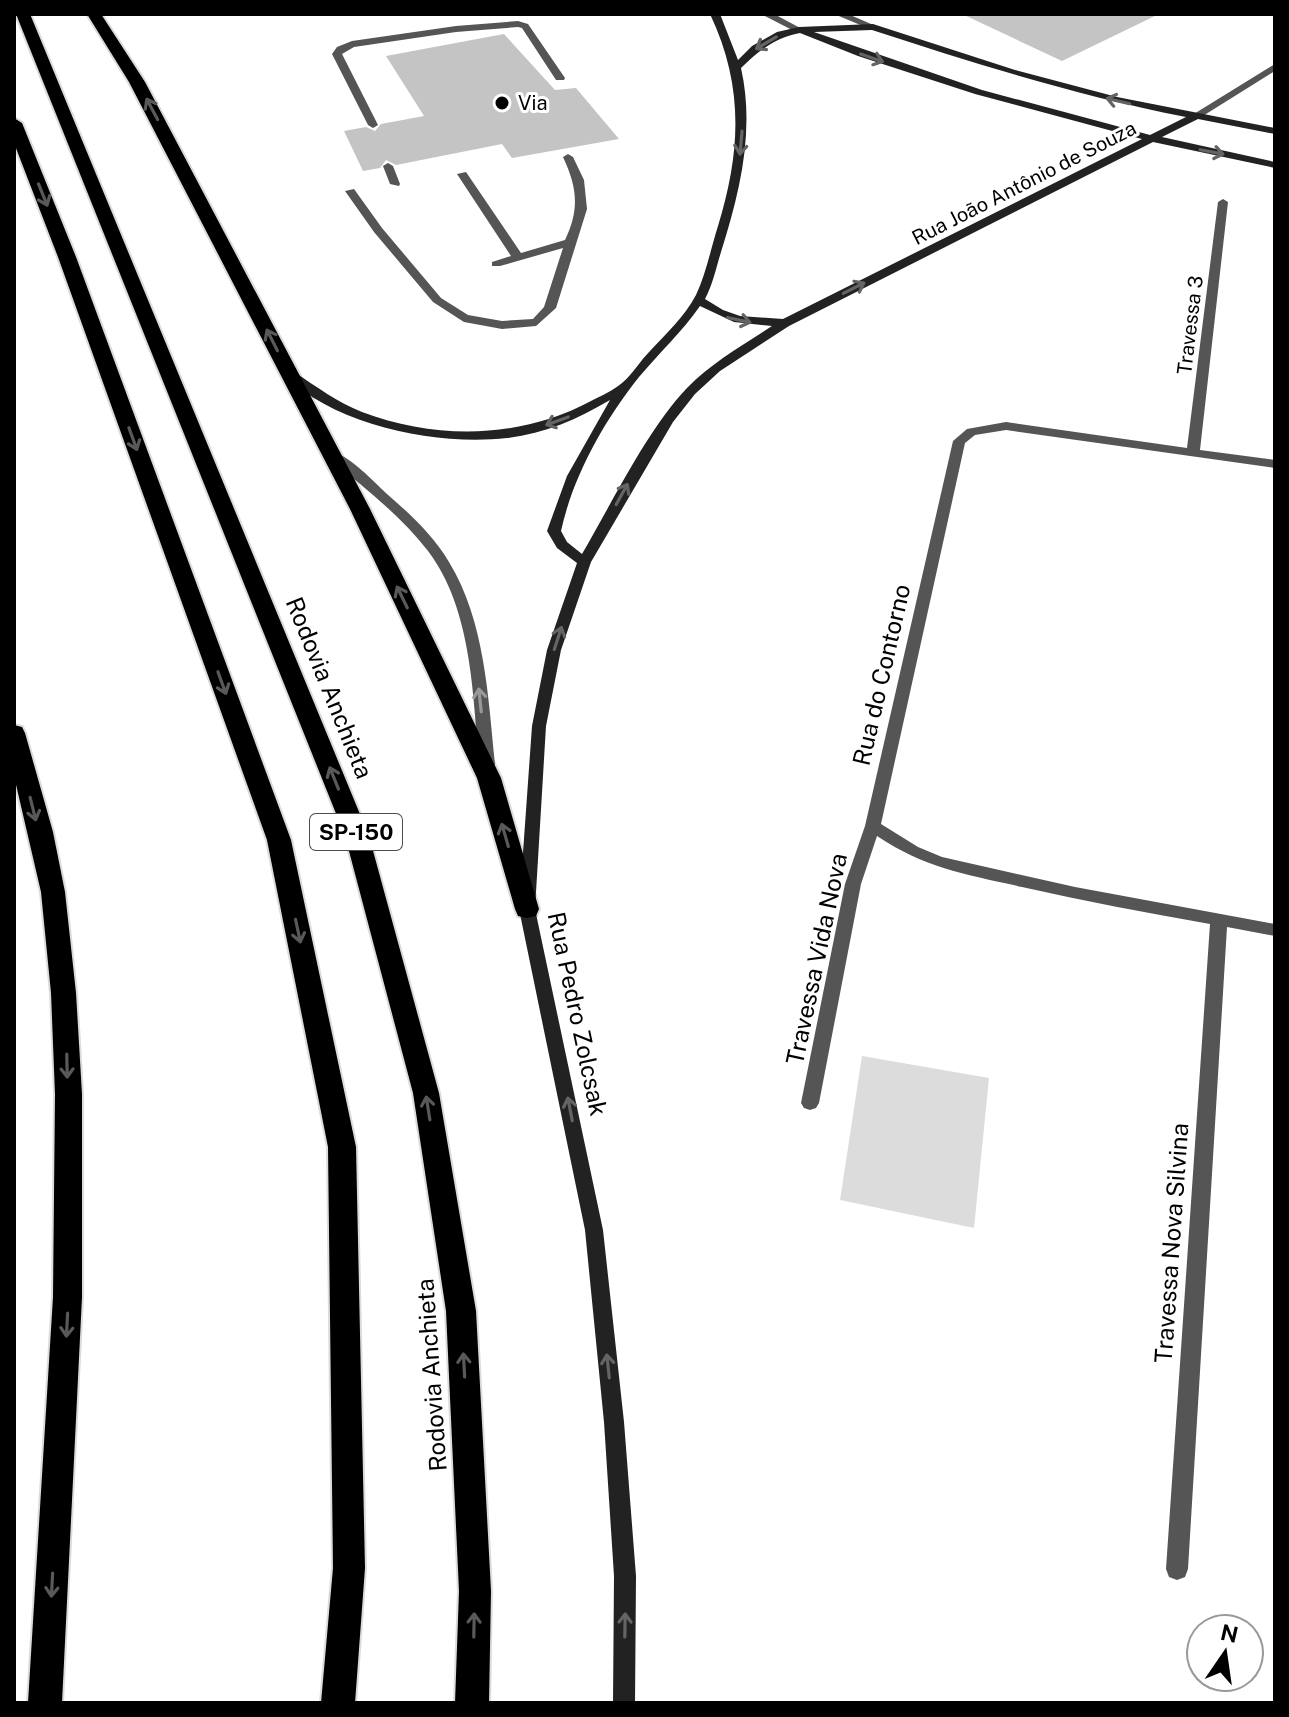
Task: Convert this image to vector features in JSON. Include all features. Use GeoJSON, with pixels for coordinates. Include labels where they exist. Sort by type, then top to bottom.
{"type":"FeatureCollection","features":[{"type":"Feature","properties":{"kind":"highway","name":"Rodovia Anchieta"},"geometry":{"type":"LineString","coordinates":[[23,14],[357,836],[426,1093],[461,1311],[475,1591],[472,1703]]}},
{"type":"Feature","properties":{"kind":"highway"},"geometry":{"type":"LineString","coordinates":[[94,14],[137,82],[333,455],[489,778],[527,909]]}},
{"type":"Feature","properties":{"kind":"highway","name":"SP-150"},"geometry":{"type":"LineString","coordinates":[[14,123],[67,257],[279,840],[342,1147],[349,1568],[338,1703]]}},
{"type":"Feature","properties":{"kind":"highway"},"geometry":{"type":"LineString","coordinates":[[14,733],[52,888],[66,1025],[69,1282],[45,1703]]}},
{"type":"Feature","properties":{"kind":"main road"},"geometry":{"type":"LineString","coordinates":[[584,562],[562,545],[554,531],[557,512],[568,486],[627,386],[699,300],[727,215],[742,144],[738,66],[729,37],[715,14]]}},
{"type":"Feature","properties":{"kind":"main road"},"geometry":{"type":"LineString","coordinates":[[738,66],[767,40],[799,30],[873,27],[1011,72],[1116,100],[1275,131]]}},
{"type":"Feature","properties":{"kind":"main road"},"geometry":{"type":"LineString","coordinates":[[799,30],[932,79],[1025,108],[1148,140],[1275,165]]}},
{"type":"Feature","properties":{"kind":"main road","name":"Rua João Antônio de Souza"},"geometry":{"type":"LineString","coordinates":[[785,323],[1194,117]]}},
{"type":"Feature","properties":{"kind":"main road"},"geometry":{"type":"LineString","coordinates":[[699,300],[716,314],[735,320],[785,323]]}},
{"type":"Feature","properties":{"kind":"main road","name":"Rua Pedro Zolcsak"},"geometry":{"type":"LineString","coordinates":[[624,1703],[625,1576],[614,1422],[594,1230],[557,1040],[527,909],[539,726],[554,650],[584,562],[651,445],[691,391],[716,368],[785,323]]}},
{"type":"Feature","properties":{"kind":"main road"},"geometry":{"type":"LineString","coordinates":[[290,375],[336,405],[366,418],[406,428],[481,435],[527,431],[558,421],[591,407],[627,386]]}},
{"type":"Feature","properties":{"kind":"street"},"geometry":{"type":"LineString","coordinates":[[766,14],[799,30]]}},
{"type":"Feature","properties":{"kind":"street"},"geometry":{"type":"LineString","coordinates":[[839,14],[873,27]]}},
{"type":"Feature","properties":{"kind":"street"},"geometry":{"type":"LineString","coordinates":[[373,125],[337,54],[340,49],[352,44],[456,29],[518,24],[525,26],[560,78]]}},
{"type":"Feature","properties":{"kind":"street","name":"Rua João Antônio de Souza"},"geometry":{"type":"LineString","coordinates":[[1194,117],[1275,67]]}},
{"type":"Feature","properties":{"kind":"street"},"geometry":{"type":"LineString","coordinates":[[350,191],[378,230],[437,300],[464,318],[502,325],[536,322],[550,308],[570,242],[583,216],[582,189],[568,157]]}},
{"type":"Feature","properties":{"kind":"street"},"geometry":{"type":"LineString","coordinates":[[388,166],[395,184]]}},
{"type":"Feature","properties":{"kind":"street"},"geometry":{"type":"LineString","coordinates":[[462,174],[518,257]]}},
{"type":"Feature","properties":{"kind":"street","name":"Travessa 3"},"geometry":{"type":"LineString","coordinates":[[1193,453],[1223,202]]}},
{"type":"Feature","properties":{"kind":"street"},"geometry":{"type":"LineString","coordinates":[[496,264],[570,242]]}},
{"type":"Feature","properties":{"kind":"street","name":"Rua do Contorno"},"geometry":{"type":"LineString","coordinates":[[873,826],[959,441],[971,432],[1006,426],[1275,464]]}},
{"type":"Feature","properties":{"kind":"street"},"geometry":{"type":"LineString","coordinates":[[333,455],[394,508],[444,564],[468,626],[477,670],[489,778]]}},
{"type":"Feature","properties":{"kind":"street"},"geometry":{"type":"LineString","coordinates":[[873,826],[912,851],[939,862],[1075,893],[1275,930]]}},
{"type":"Feature","properties":{"kind":"street","name":"Travessa Vida Nova"},"geometry":{"type":"LineString","coordinates":[[810,1103],[853,884],[873,826]]}},
{"type":"Feature","properties":{"kind":"street","name":"Travessa Nova Silvina"},"geometry":{"type":"LineString","coordinates":[[1177,1569],[1219,919]]}},
{"type":"Feature","properties":{"kind":"shaded area"},"geometry":{"type":"Polygon","coordinates":[[[862,1056],[989,1078],[974,1228],[840,1200],[862,1056]]]}},
{"type":"Feature","properties":{"kind":"building"},"geometry":{"type":"Polygon","coordinates":[[[962,14],[1159,14],[1062,61],[962,14]]]}},
{"type":"Feature","properties":{"kind":"building","name":"Via"},"geometry":{"type":"Polygon","coordinates":[[[504,34],[555,90],[576,88],[619,139],[512,158],[502,144],[396,165],[386,160],[380,168],[363,171],[344,131],[366,127],[375,131],[381,124],[424,116],[386,56],[504,34]]]}},
{"type":"Feature","properties":{"kind":"place","name":"Via"},"geometry":{"type":"Point","coordinates":[502,103]}}]}
